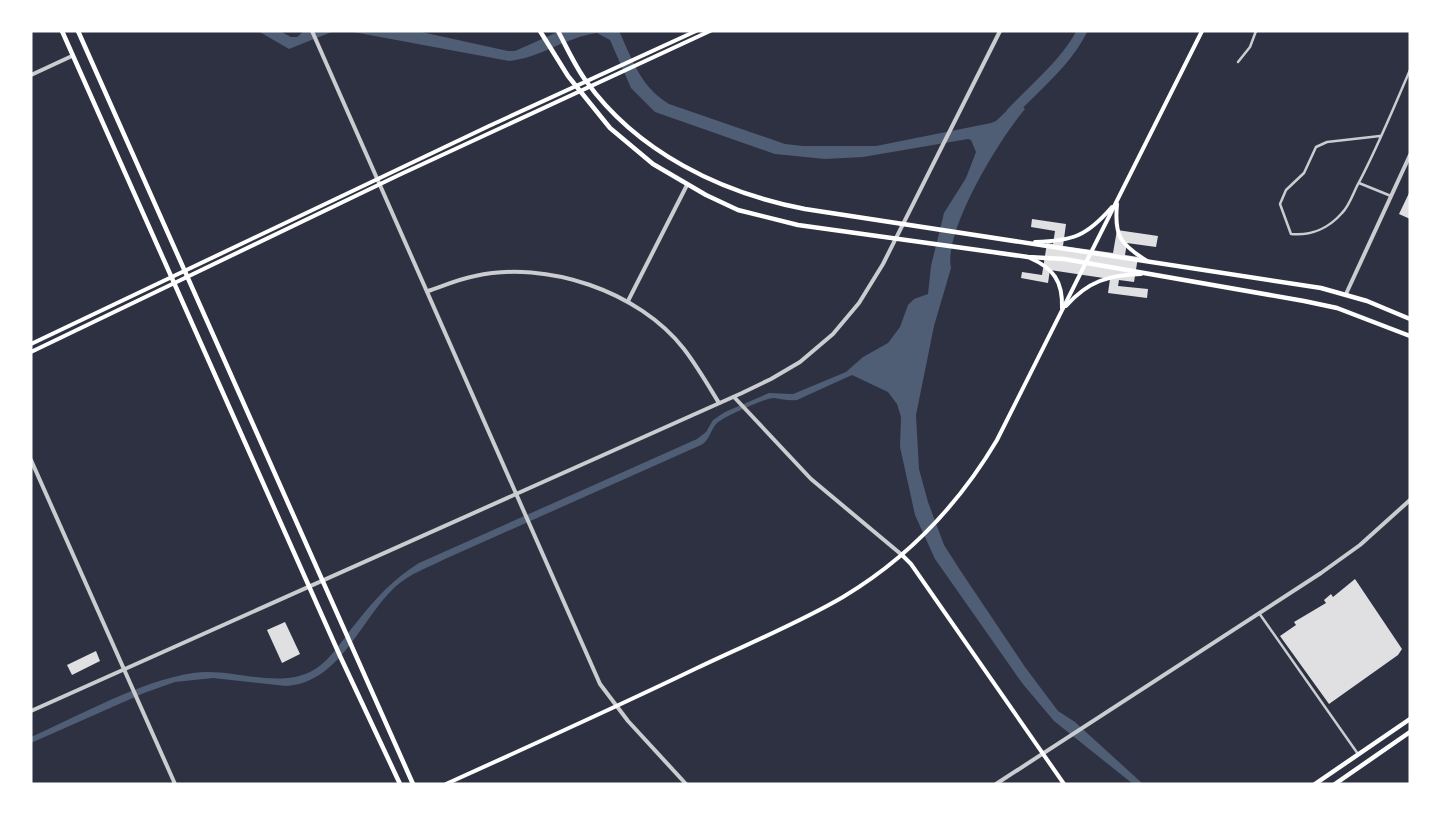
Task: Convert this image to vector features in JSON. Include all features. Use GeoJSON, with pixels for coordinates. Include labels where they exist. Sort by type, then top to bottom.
{"type":"FeatureCollection","features":[{"type":"Feature","properties":{"kind":"main road"},"geometry":{"type":"LineString","coordinates":[[62,31],[340,656],[400,784]]}},
{"type":"Feature","properties":{"kind":"main road"},"geometry":{"type":"LineString","coordinates":[[78,31],[413,784]]}},
{"type":"Feature","properties":{"kind":"main road"},"geometry":{"type":"LineString","coordinates":[[558,31],[590,86],[624,123],[653,147],[717,182],[775,203],[1035,242],[1149,263],[1264,278],[1346,294],[1410,319]]}},
{"type":"Feature","properties":{"kind":"main road"},"geometry":{"type":"LineString","coordinates":[[31,344],[378,178],[690,32],[696,31]]}},
{"type":"Feature","properties":{"kind":"main road"},"geometry":{"type":"LineString","coordinates":[[31,352],[186,276],[580,90],[710,31]]}},
{"type":"Feature","properties":{"kind":"main road"},"geometry":{"type":"LineString","coordinates":[[446,784],[616,706],[829,604],[869,580],[902,555],[938,521],[972,480],[997,440],[1202,31]]}},
{"type":"Feature","properties":{"kind":"main road"},"geometry":{"type":"LineString","coordinates":[[541,34],[576,85],[610,128],[628,145],[687,185],[738,210],[798,225],[1028,257],[1086,263],[1326,305],[1410,336]]}},
{"type":"Feature","properties":{"kind":"main road"},"geometry":{"type":"LineString","coordinates":[[1035,242],[1060,241],[1079,236],[1097,224],[1117,202]]}},
{"type":"Feature","properties":{"kind":"main road"},"geometry":{"type":"LineString","coordinates":[[1117,202],[1115,221],[1119,237],[1133,252],[1149,263]]}},
{"type":"Feature","properties":{"kind":"main road"},"geometry":{"type":"LineString","coordinates":[[1028,257],[1046,265],[1058,278],[1062,298],[1062,311]]}},
{"type":"Feature","properties":{"kind":"main road"},"geometry":{"type":"LineString","coordinates":[[1062,311],[1082,290],[1098,280],[1122,274],[1143,274]]}},
{"type":"Feature","properties":{"kind":"main road"},"geometry":{"type":"LineString","coordinates":[[902,555],[912,564],[1064,784]]}},
{"type":"Feature","properties":{"kind":"main road"},"geometry":{"type":"LineString","coordinates":[[1315,784],[1410,719]]}},
{"type":"Feature","properties":{"kind":"main road"},"geometry":{"type":"LineString","coordinates":[[1335,784],[1410,732]]}},
{"type":"Feature","properties":{"kind":"street"},"geometry":{"type":"LineString","coordinates":[[312,31],[428,291],[518,503],[600,684],[616,706],[686,784]]}},
{"type":"Feature","properties":{"kind":"street"},"geometry":{"type":"LineString","coordinates":[[31,711],[734,397],[793,367],[832,334],[852,312],[873,283],[1000,31]]}},
{"type":"Feature","properties":{"kind":"street"},"geometry":{"type":"LineString","coordinates":[[1238,62],[1250,48],[1256,31]]}},
{"type":"Feature","properties":{"kind":"street"},"geometry":{"type":"LineString","coordinates":[[690,32],[693,39]]}},
{"type":"Feature","properties":{"kind":"street"},"geometry":{"type":"LineString","coordinates":[[31,75],[72,56]]}},
{"type":"Feature","properties":{"kind":"street"},"geometry":{"type":"LineString","coordinates":[[1380,136],[1327,142],[1316,147],[1304,173],[1286,190],[1280,204],[1291,234],[1308,234],[1329,225],[1343,212],[1359,183],[1410,70]]}},
{"type":"Feature","properties":{"kind":"street"},"geometry":{"type":"LineString","coordinates":[[1346,294],[1410,155]]}},
{"type":"Feature","properties":{"kind":"street"},"geometry":{"type":"LineString","coordinates":[[1359,183],[1391,196]]}},
{"type":"Feature","properties":{"kind":"street"},"geometry":{"type":"LineString","coordinates":[[628,301],[687,185]]}},
{"type":"Feature","properties":{"kind":"street"},"geometry":{"type":"LineString","coordinates":[[428,291],[476,275],[523,272],[553,275],[580,281],[628,301],[652,318],[684,349],[719,403]]}},
{"type":"Feature","properties":{"kind":"street"},"geometry":{"type":"LineString","coordinates":[[734,397],[811,479],[902,555]]}},
{"type":"Feature","properties":{"kind":"street"},"geometry":{"type":"LineString","coordinates":[[31,460],[126,669],[175,784]]}},
{"type":"Feature","properties":{"kind":"street"},"geometry":{"type":"LineString","coordinates":[[996,784],[1360,545],[1410,500]]}},
{"type":"Feature","properties":{"kind":"street"},"geometry":{"type":"LineString","coordinates":[[1259,613],[1358,754]]}},
{"type":"Feature","properties":{"kind":"water"},"geometry":{"type":"Polygon","coordinates":[[[258,31],[280,31],[291,37],[297,37],[304,31],[334,31],[289,49],[258,31]]]}},
{"type":"Feature","properties":{"kind":"water"},"geometry":{"type":"Polygon","coordinates":[[[348,31],[417,31],[515,51],[560,31],[619,31],[633,63],[644,81],[659,97],[669,104],[785,144],[803,146],[876,146],[991,123],[996,121],[1017,101],[1025,109],[988,162],[964,209],[956,232],[951,252],[951,268],[934,326],[916,415],[919,469],[928,502],[944,545],[1025,667],[1058,711],[1075,722],[1143,784],[1133,784],[1054,721],[1022,683],[935,559],[915,515],[900,447],[901,417],[897,404],[888,392],[852,375],[797,400],[774,398],[744,408],[717,423],[701,445],[413,575],[395,587],[382,601],[348,648],[335,662],[321,674],[305,682],[286,686],[213,678],[175,682],[144,693],[31,743],[31,737],[90,709],[152,683],[173,677],[207,672],[282,678],[296,677],[310,672],[330,657],[363,614],[385,590],[419,563],[697,439],[706,432],[713,420],[725,412],[769,393],[793,394],[846,372],[863,357],[888,343],[900,327],[908,305],[914,299],[928,294],[931,266],[944,213],[966,178],[976,152],[971,140],[968,139],[863,157],[825,159],[775,154],[655,112],[631,88],[610,40],[597,33],[586,35],[531,56],[509,61],[348,31]]]}},
{"type":"Feature","properties":{"kind":"building"},"geometry":{"type":"Polygon","coordinates":[[[1410,191],[1410,219],[1399,214],[1410,191]]]}},
{"type":"Feature","properties":{"kind":"building"},"geometry":{"type":"Polygon","coordinates":[[[1032,219],[1066,224],[1063,246],[1113,253],[1117,230],[1158,236],[1156,247],[1127,243],[1125,255],[1138,257],[1134,282],[1119,280],[1118,286],[1148,289],[1147,298],[1108,293],[1110,279],[1050,270],[1048,283],[1021,278],[1022,272],[1042,275],[1047,243],[1053,244],[1055,231],[1031,227],[1032,219]]]}},
{"type":"Feature","properties":{"kind":"building"},"geometry":{"type":"Polygon","coordinates":[[[1355,579],[1402,649],[1398,655],[1329,704],[1280,636],[1296,625],[1294,622],[1326,603],[1324,600],[1331,594],[1333,597],[1355,579]]]}},
{"type":"Feature","properties":{"kind":"building"},"geometry":{"type":"Polygon","coordinates":[[[285,622],[300,654],[282,663],[267,630],[285,622]]]}},
{"type":"Feature","properties":{"kind":"building"},"geometry":{"type":"Polygon","coordinates":[[[96,651],[100,661],[72,675],[67,665],[96,651]]]}},
{"type":"Feature","properties":{"kind":"waterway"},"geometry":{"type":"LineString","coordinates":[[1011,113],[1068,54],[1082,31]]}}]}
